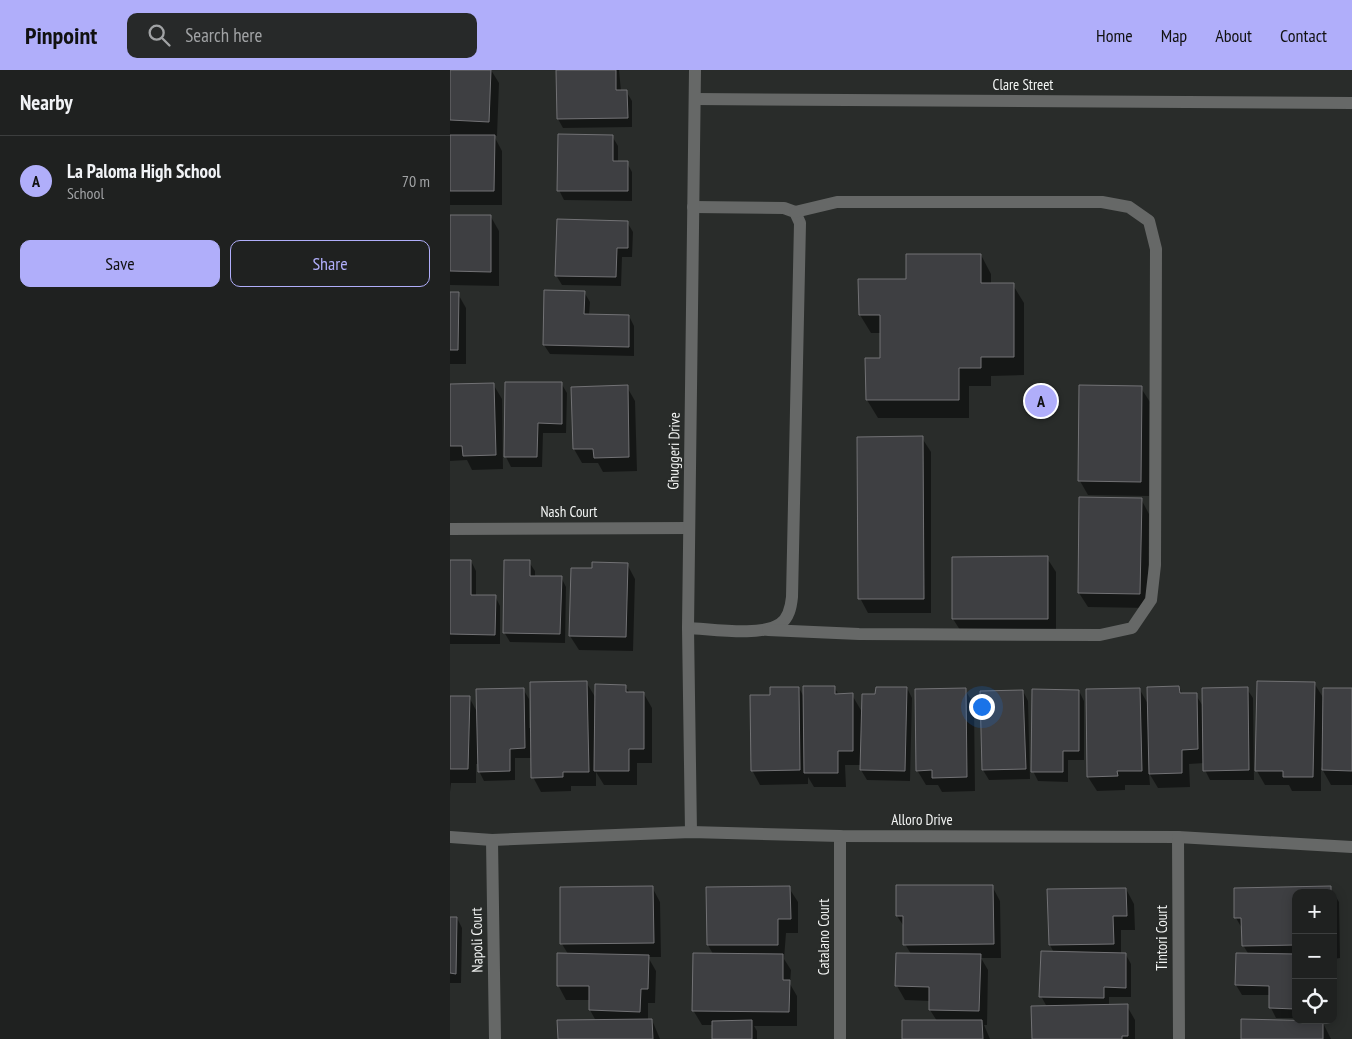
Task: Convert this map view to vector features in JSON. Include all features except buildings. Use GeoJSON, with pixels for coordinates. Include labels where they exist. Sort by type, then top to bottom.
{"type":"FeatureCollection","features":[{"type":"Feature","properties":{"kind":"street","name":"Ghuggeri Drive"},"geometry":{"type":"LineString","coordinates":[[691,832],[688,628],[695,70]]}},
{"type":"Feature","properties":{"kind":"street","name":"Clare Street"},"geometry":{"type":"LineString","coordinates":[[695,99],[1352,103]]}},
{"type":"Feature","properties":{"kind":"street"},"geometry":{"type":"LineString","coordinates":[[688,628],[859,634],[1100,636],[1132,628],[1151,600],[1155,565],[1156,249],[1149,221],[1129,207],[1102,202],[837,202],[796,212],[784,208],[758,206],[693,207]]}},
{"type":"Feature","properties":{"kind":"street"},"geometry":{"type":"LineString","coordinates":[[768,630],[782,623],[790,611],[792,597],[800,223],[796,212]]}},
{"type":"Feature","properties":{"kind":"street","name":"Nash Court"},"geometry":{"type":"LineString","coordinates":[[450,529],[689,528]]}},
{"type":"Feature","properties":{"kind":"street","name":"Alloro Drive"},"geometry":{"type":"LineString","coordinates":[[450,837],[492,840],[691,832],[840,836],[1178,837],[1352,847]]}},
{"type":"Feature","properties":{"kind":"street","name":"Catalano Court"},"geometry":{"type":"LineString","coordinates":[[840,836],[840,1039]]}},
{"type":"Feature","properties":{"kind":"street","name":"Tintori Court"},"geometry":{"type":"LineString","coordinates":[[1178,837],[1179,1039]]}},
{"type":"Feature","properties":{"kind":"street","name":"Napoli Court"},"geometry":{"type":"LineString","coordinates":[[492,840],[495,1039]]}},
{"type":"Feature","properties":{"kind":"place","name":"La Paloma High School"},"geometry":{"type":"Point","coordinates":[1041,401]}}]}
